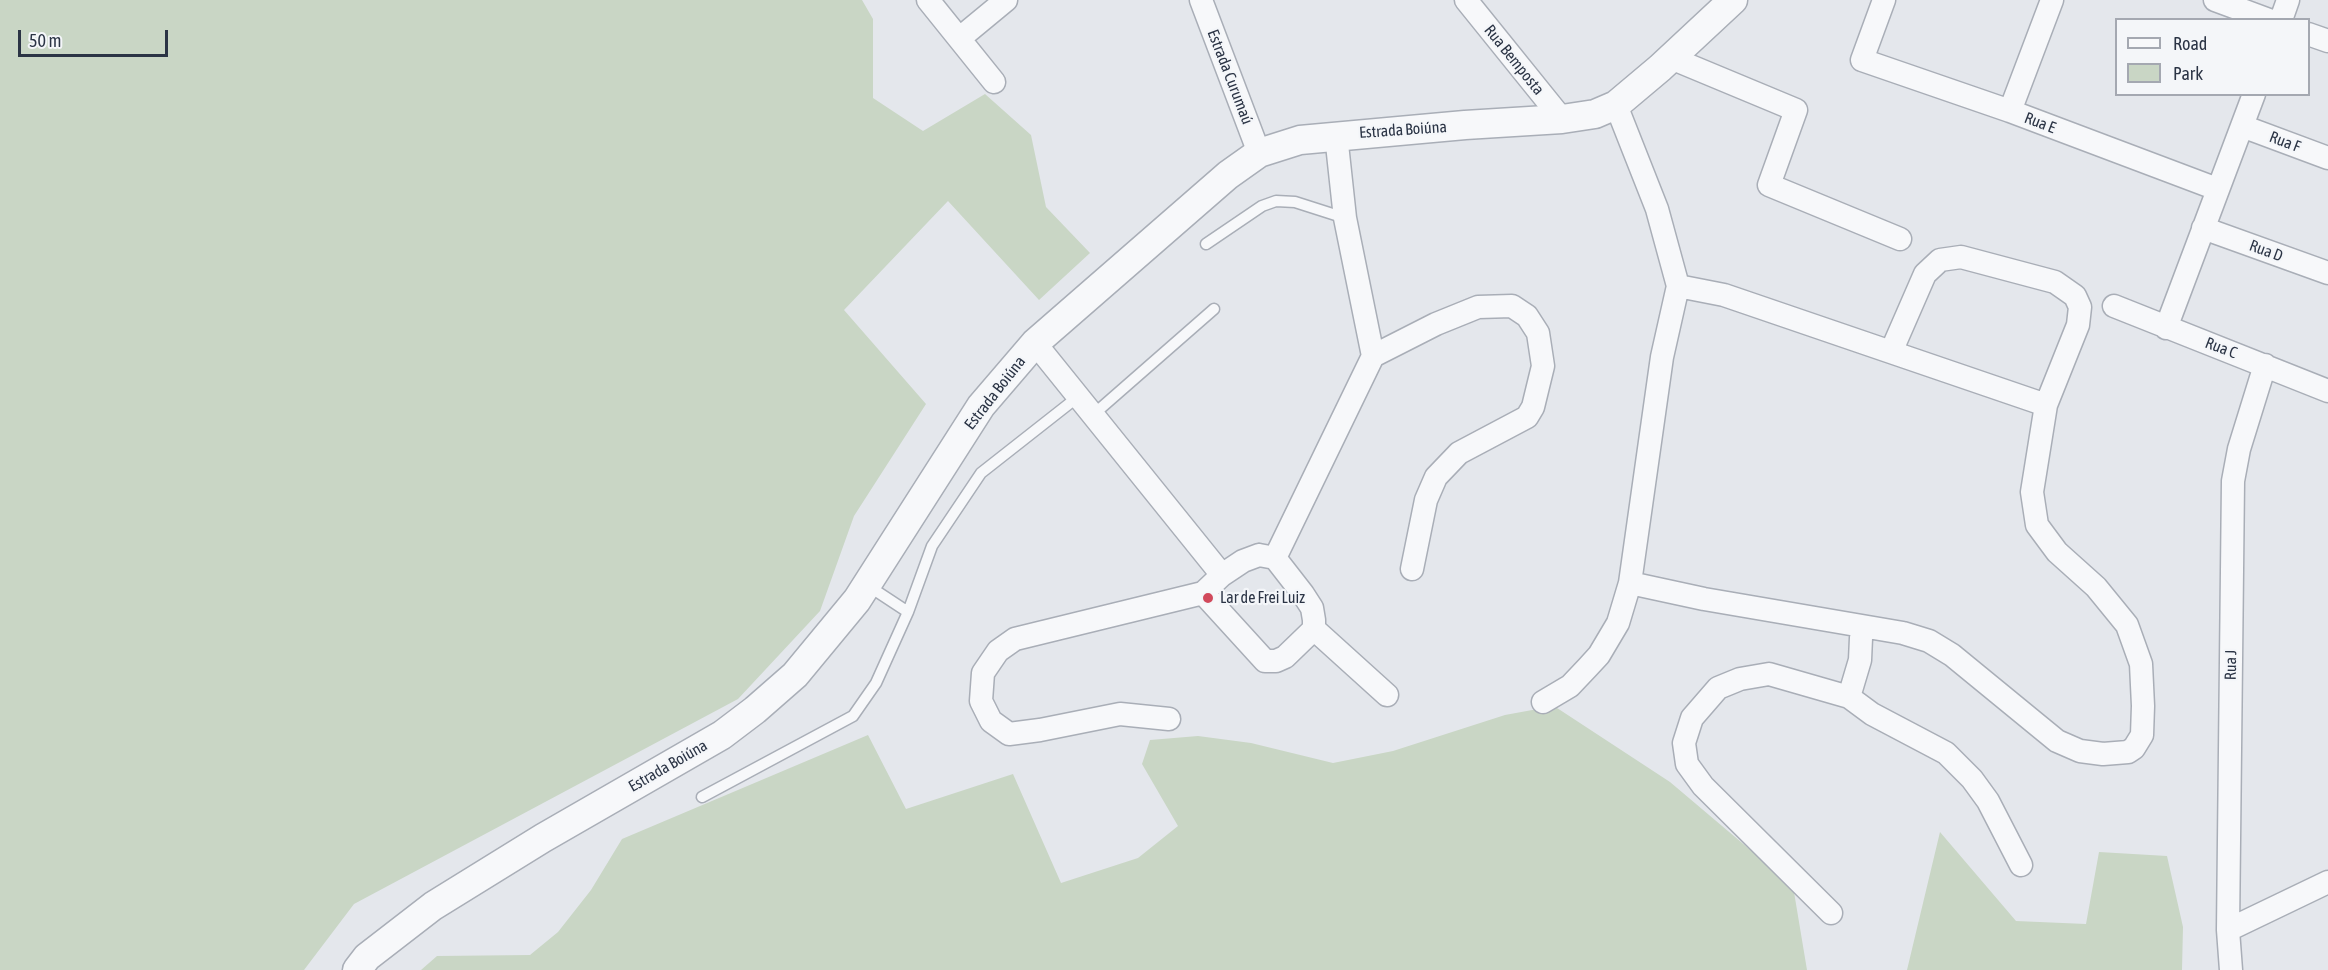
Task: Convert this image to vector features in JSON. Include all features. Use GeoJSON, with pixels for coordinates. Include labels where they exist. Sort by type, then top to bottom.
{"type":"FeatureCollection","features":[{"type":"Feature","properties":{"kind":"street"},"geometry":{"type":"LineString","coordinates":[[928,0],[994,82]]}},
{"type":"Feature","properties":{"kind":"street"},"geometry":{"type":"LineString","coordinates":[[960,38],[1006,0]]}},
{"type":"Feature","properties":{"kind":"street","name":"Estrada Curumaú"},"geometry":{"type":"LineString","coordinates":[[1201,0],[1259,153]]}},
{"type":"Feature","properties":{"kind":"street","name":"Rua Bemposta"},"geometry":{"type":"LineString","coordinates":[[1466,0],[1562,120]]}},
{"type":"Feature","properties":{"kind":"street","name":"Estrada Boiúna"},"geometry":{"type":"LineString","coordinates":[[357,970],[367,957],[434,906],[543,838],[722,735],[795,675],[866,585],[981,406],[1035,343],[1206,194],[1259,153],[1300,140],[1336,135],[1562,120],[1595,114],[1616,105],[1733,0]]}},
{"type":"Feature","properties":{"kind":"street","name":"Rua E"},"geometry":{"type":"LineString","coordinates":[[1884,0],[1862,60],[2010,111],[2217,189]]}},
{"type":"Feature","properties":{"kind":"street"},"geometry":{"type":"LineString","coordinates":[[2010,111],[2052,0]]}},
{"type":"Feature","properties":{"kind":"street"},"geometry":{"type":"LineString","coordinates":[[2215,0],[2264,18]]}},
{"type":"Feature","properties":{"kind":"street"},"geometry":{"type":"LineString","coordinates":[[2282,18],[2288,0]]}},
{"type":"Feature","properties":{"kind":"street"},"geometry":{"type":"LineString","coordinates":[[2310,35],[2328,41]]}},
{"type":"Feature","properties":{"kind":"street"},"geometry":{"type":"LineString","coordinates":[[1671,58],[1796,110],[1769,185],[1900,239]]}},
{"type":"Feature","properties":{"kind":"street"},"geometry":{"type":"LineString","coordinates":[[2166,328],[2253,96]]}},
{"type":"Feature","properties":{"kind":"street"},"geometry":{"type":"LineString","coordinates":[[1543,702],[1570,686],[1599,655],[1618,623],[1630,583],[1662,357],[1678,286],[1657,209],[1616,105]]}},
{"type":"Feature","properties":{"kind":"street","name":"Rua F"},"geometry":{"type":"LineString","coordinates":[[2242,126],[2328,158]]}},
{"type":"Feature","properties":{"kind":"street"},"geometry":{"type":"LineString","coordinates":[[1336,135],[1344,218],[1373,356]]}},
{"type":"Feature","properties":{"kind":"street","name":"Rua D"},"geometry":{"type":"LineString","coordinates":[[2203,228],[2328,273]]}},
{"type":"Feature","properties":{"kind":"street"},"geometry":{"type":"LineString","coordinates":[[1630,583],[1704,599],[1863,628],[1903,633],[1936,645],[1952,655],[2057,741],[2080,751],[2103,754],[2128,752],[2134,748],[2142,735],[2141,664],[2127,625],[2096,587],[2057,552],[2037,525],[2032,492],[2046,405],[2078,325],[2080,308],[2075,296],[2055,282],[1961,257],[1940,260],[1925,274],[1890,351]]}},
{"type":"Feature","properties":{"kind":"street"},"geometry":{"type":"LineString","coordinates":[[1678,286],[1724,295],[2046,405]]}},
{"type":"Feature","properties":{"kind":"street"},"geometry":{"type":"LineString","coordinates":[[1275,558],[1373,356],[1436,324],[1478,307],[1512,306],[1527,316],[1538,333],[1543,366],[1533,407],[1527,417],[1458,453],[1436,477],[1426,500],[1412,569]]}},
{"type":"Feature","properties":{"kind":"street","name":"Rua C"},"geometry":{"type":"LineString","coordinates":[[2114,306],[2328,391]]}},
{"type":"Feature","properties":{"kind":"street"},"geometry":{"type":"LineString","coordinates":[[1035,343],[1222,575]]}},
{"type":"Feature","properties":{"kind":"street","name":"Rua J"},"geometry":{"type":"LineString","coordinates":[[2231,970],[2228,930],[2234,481],[2239,448],[2265,365]]}},
{"type":"Feature","properties":{"kind":"street"},"geometry":{"type":"LineString","coordinates":[[1169,719],[1120,714],[1009,734],[991,721],[981,701],[983,673],[998,651],[1015,639],[1203,593],[1222,575],[1243,561],[1259,555],[1275,558],[1312,608],[1314,629],[1387,695]]}},
{"type":"Feature","properties":{"kind":"street"},"geometry":{"type":"LineString","coordinates":[[1203,593],[1265,661],[1276,661],[1285,657],[1314,629]]}},
{"type":"Feature","properties":{"kind":"street"},"geometry":{"type":"LineString","coordinates":[[1849,697],[1860,660],[1863,628]]}},
{"type":"Feature","properties":{"kind":"street"},"geometry":{"type":"LineString","coordinates":[[1831,913],[1703,786],[1686,764],[1684,743],[1692,718],[1718,688],[1740,679],[1768,674],[1849,697],[1872,714],[1946,753],[1972,779],[1988,801],[2021,865]]}},
{"type":"Feature","properties":{"kind":"street"},"geometry":{"type":"LineString","coordinates":[[2228,930],[2328,882]]}},
{"type":"Feature","properties":{"kind":"lane"},"geometry":{"type":"LineString","coordinates":[[1206,244],[1262,206],[1276,201],[1295,202],[1344,218]]}},
{"type":"Feature","properties":{"kind":"lane"},"geometry":{"type":"LineString","coordinates":[[1094,414],[1214,309]]}},
{"type":"Feature","properties":{"kind":"lane"},"geometry":{"type":"LineString","coordinates":[[702,797],[853,716],[876,682],[908,612],[932,546],[981,473],[1078,396]]}},
{"type":"Feature","properties":{"kind":"lane"},"geometry":{"type":"LineString","coordinates":[[866,585],[908,612]]}},
{"type":"Feature","properties":{"kind":"green space"},"geometry":{"type":"Polygon","coordinates":[[[0,0],[862,0],[873,19],[873,98],[923,131],[985,94],[1031,135],[1046,207],[1090,253],[1039,300],[948,201],[844,310],[926,404],[854,516],[820,611],[738,699],[354,904],[304,970],[0,970],[0,0]]]}},
{"type":"Feature","properties":{"kind":"green space"},"geometry":{"type":"Polygon","coordinates":[[[1554,706],[1670,782],[1793,886],[1807,970],[421,970],[437,956],[530,955],[558,932],[591,890],[622,839],[868,735],[906,809],[1013,774],[1061,883],[1138,858],[1178,826],[1142,764],[1150,740],[1198,736],[1251,743],[1333,763],[1393,751],[1505,715],[1554,706]]]}},
{"type":"Feature","properties":{"kind":"green space"},"geometry":{"type":"Polygon","coordinates":[[[1940,832],[2016,921],[2086,924],[2099,852],[2167,856],[2183,927],[2182,970],[1907,970],[1940,832]]]}},
{"type":"Feature","properties":{"kind":"place","name":"Lar de Frei Luiz"},"geometry":{"type":"Point","coordinates":[1208,598]}}]}
